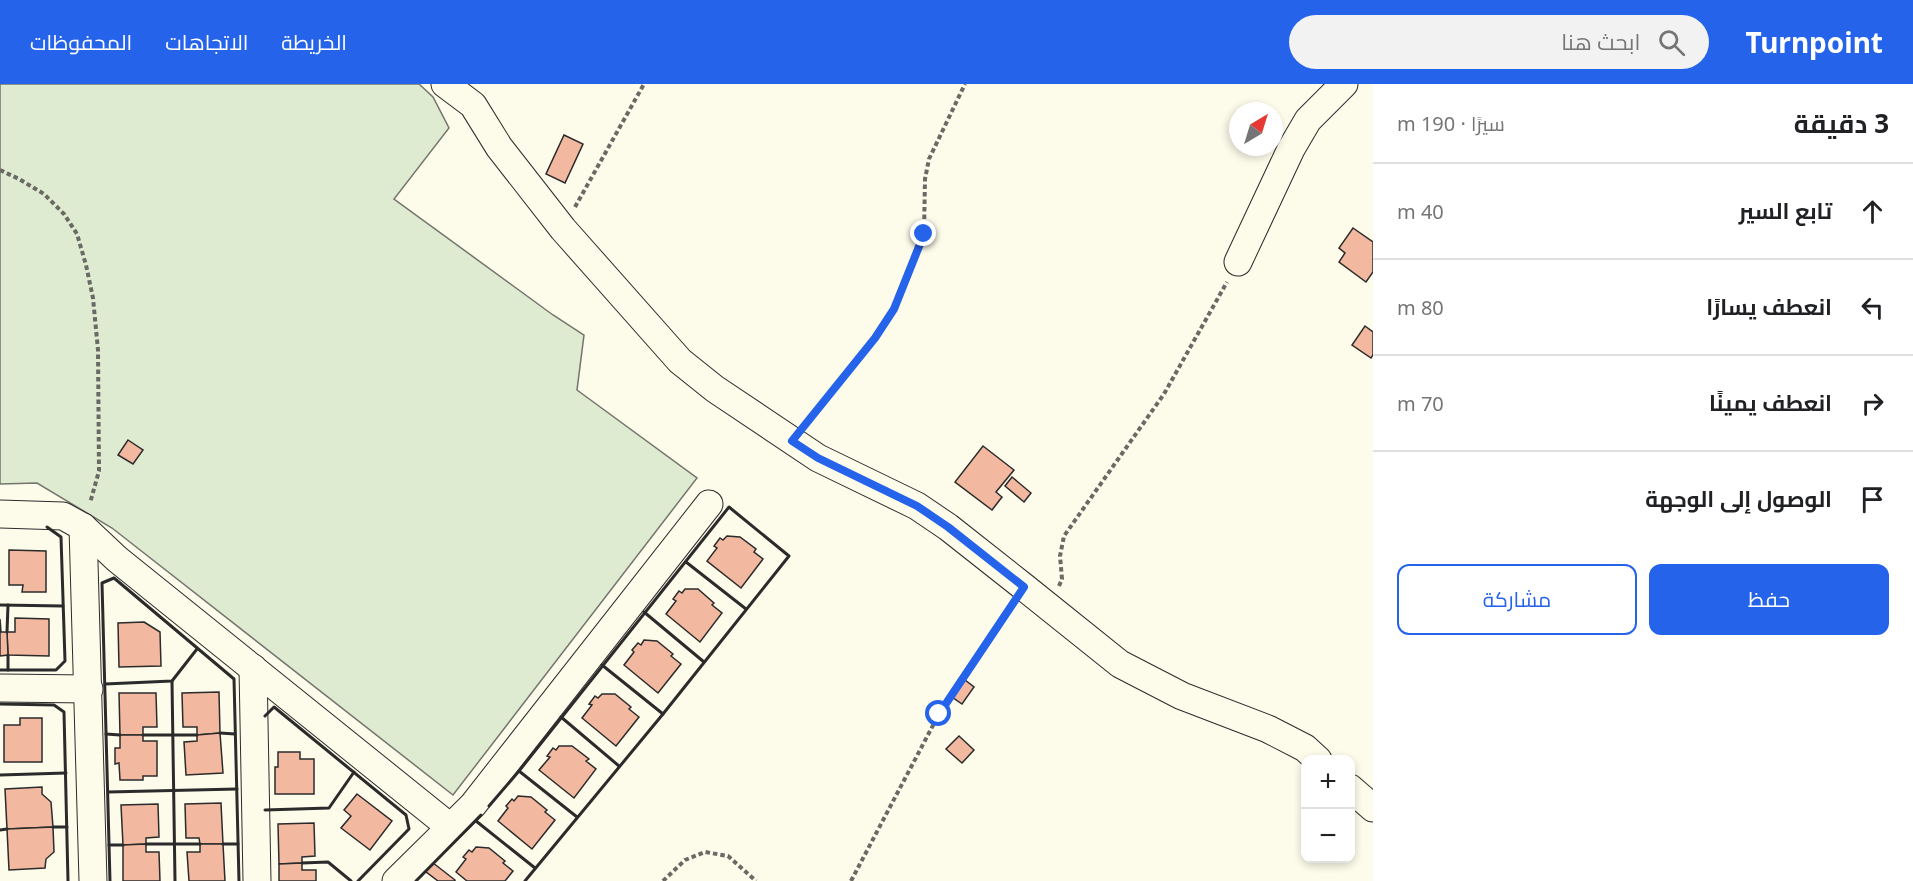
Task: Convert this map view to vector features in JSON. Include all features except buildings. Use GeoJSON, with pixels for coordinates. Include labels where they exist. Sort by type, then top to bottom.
{"type":"FeatureCollection","features":[{"type":"Feature","properties":{"kind":"street"},"geometry":{"type":"LineString","coordinates":[[445,84],[473,105],[499,147],[563,229],[680,362],[715,389],[818,458],[917,506],[948,527],[1120,664],[1182,696],[1268,729],[1305,748],[1313,755]]}},
{"type":"Feature","properties":{"kind":"street"},"geometry":{"type":"LineString","coordinates":[[1238,262],[1291,149],[1308,120],[1344,84]]}},
{"type":"Feature","properties":{"kind":"street"},"geometry":{"type":"LineString","coordinates":[[396,881],[473,805],[709,504]]}},
{"type":"Feature","properties":{"kind":"street"},"geometry":{"type":"LineString","coordinates":[[0,514],[63,516],[83,527],[117,559],[450,827]]}},
{"type":"Feature","properties":{"kind":"street"},"geometry":{"type":"LineString","coordinates":[[83,527],[93,881]]}},
{"type":"Feature","properties":{"kind":"street"},"geometry":{"type":"LineString","coordinates":[[253,668],[257,881]]}},
{"type":"Feature","properties":{"kind":"street"},"geometry":{"type":"LineString","coordinates":[[0,688],[89,688]]}},
{"type":"Feature","properties":{"kind":"street"},"geometry":{"type":"LineString","coordinates":[[1355,792],[1373,808]]}},
{"type":"Feature","properties":{"kind":"path"},"geometry":{"type":"LineString","coordinates":[[563,229],[644,84]]}},
{"type":"Feature","properties":{"kind":"path"},"geometry":{"type":"LineString","coordinates":[[792,441],[875,338],[894,309],[924,234],[925,179],[929,159],[965,84]]}},
{"type":"Feature","properties":{"kind":"path"},"geometry":{"type":"LineString","coordinates":[[0,170],[44,194],[64,214],[77,234],[86,265],[93,298],[98,350],[99,471],[83,527]]}},
{"type":"Feature","properties":{"kind":"path"},"geometry":{"type":"LineString","coordinates":[[1051,609],[1062,579],[1060,556],[1064,536],[1164,394],[1238,262]]}},
{"type":"Feature","properties":{"kind":"path"},"geometry":{"type":"LineString","coordinates":[[851,881],[939,714],[1024,587]]}},
{"type":"Feature","properties":{"kind":"path"},"geometry":{"type":"LineString","coordinates":[[663,881],[685,861],[705,852],[728,856],[756,881]]}},
{"type":"Feature","properties":{"kind":"green space"},"geometry":{"type":"Polygon","coordinates":[[[0,84],[419,84],[433,97],[449,128],[394,199],[584,335],[577,390],[697,478],[453,795],[112,528],[37,483],[0,484],[0,84]]]}},
{"type":"Feature","properties":{"kind":"wall"},"geometry":{"type":"LineString","coordinates":[[489,806],[729,507],[789,556],[663,714],[525,881]]}},
{"type":"Feature","properties":{"kind":"wall"},"geometry":{"type":"LineString","coordinates":[[0,670],[56,670],[65,661],[61,537],[47,527]]}},
{"type":"Feature","properties":{"kind":"wall"},"geometry":{"type":"LineString","coordinates":[[686,562],[746,609]]}},
{"type":"Feature","properties":{"kind":"wall"},"geometry":{"type":"LineString","coordinates":[[110,881],[102,583],[114,578],[234,679],[239,881]]}},
{"type":"Feature","properties":{"kind":"wall"},"geometry":{"type":"LineString","coordinates":[[0,605],[63,606]]}},
{"type":"Feature","properties":{"kind":"wall"},"geometry":{"type":"LineString","coordinates":[[7,632],[8,605]]}},
{"type":"Feature","properties":{"kind":"wall"},"geometry":{"type":"LineString","coordinates":[[644,612],[704,662]]}},
{"type":"Feature","properties":{"kind":"wall"},"geometry":{"type":"LineString","coordinates":[[105,684],[172,681],[197,649]]}},
{"type":"Feature","properties":{"kind":"wall"},"geometry":{"type":"LineString","coordinates":[[8,655],[8,670]]}},
{"type":"Feature","properties":{"kind":"wall"},"geometry":{"type":"LineString","coordinates":[[602,665],[663,714]]}},
{"type":"Feature","properties":{"kind":"wall"},"geometry":{"type":"LineString","coordinates":[[172,681],[175,881]]}},
{"type":"Feature","properties":{"kind":"wall"},"geometry":{"type":"LineString","coordinates":[[0,704],[54,705],[64,712],[68,881]]}},
{"type":"Feature","properties":{"kind":"wall"},"geometry":{"type":"LineString","coordinates":[[265,716],[274,707],[406,815],[409,829],[358,881]]}},
{"type":"Feature","properties":{"kind":"wall"},"geometry":{"type":"LineString","coordinates":[[561,717],[619,766]]}},
{"type":"Feature","properties":{"kind":"wall"},"geometry":{"type":"LineString","coordinates":[[220,733],[235,734]]}},
{"type":"Feature","properties":{"kind":"wall"},"geometry":{"type":"LineString","coordinates":[[106,734],[120,735]]}},
{"type":"Feature","properties":{"kind":"wall"},"geometry":{"type":"LineString","coordinates":[[143,735],[197,735]]}},
{"type":"Feature","properties":{"kind":"wall"},"geometry":{"type":"LineString","coordinates":[[519,771],[577,817]]}},
{"type":"Feature","properties":{"kind":"wall"},"geometry":{"type":"LineString","coordinates":[[265,810],[329,808],[354,772]]}},
{"type":"Feature","properties":{"kind":"wall"},"geometry":{"type":"LineString","coordinates":[[0,775],[66,773]]}},
{"type":"Feature","properties":{"kind":"wall"},"geometry":{"type":"LineString","coordinates":[[108,792],[237,789]]}},
{"type":"Feature","properties":{"kind":"wall"},"geometry":{"type":"LineString","coordinates":[[416,881],[481,815]]}},
{"type":"Feature","properties":{"kind":"wall"},"geometry":{"type":"LineString","coordinates":[[476,821],[535,868]]}},
{"type":"Feature","properties":{"kind":"wall"},"geometry":{"type":"LineString","coordinates":[[53,827],[67,827]]}},
{"type":"Feature","properties":{"kind":"wall"},"geometry":{"type":"LineString","coordinates":[[0,830],[7,829]]}},
{"type":"Feature","properties":{"kind":"wall"},"geometry":{"type":"LineString","coordinates":[[146,844],[200,844]]}},
{"type":"Feature","properties":{"kind":"wall"},"geometry":{"type":"LineString","coordinates":[[223,844],[238,844]]}},
{"type":"Feature","properties":{"kind":"wall"},"geometry":{"type":"LineString","coordinates":[[109,845],[123,845]]}},
{"type":"Feature","properties":{"kind":"wall"},"geometry":{"type":"LineString","coordinates":[[302,863],[328,862],[351,881]]}},
{"type":"Feature","properties":{"kind":"route"},"geometry":{"type":"LineString","coordinates":[[924,234],[894,309],[875,338],[792,441],[818,458],[917,506],[948,527],[1024,587],[939,714]]}}]}
